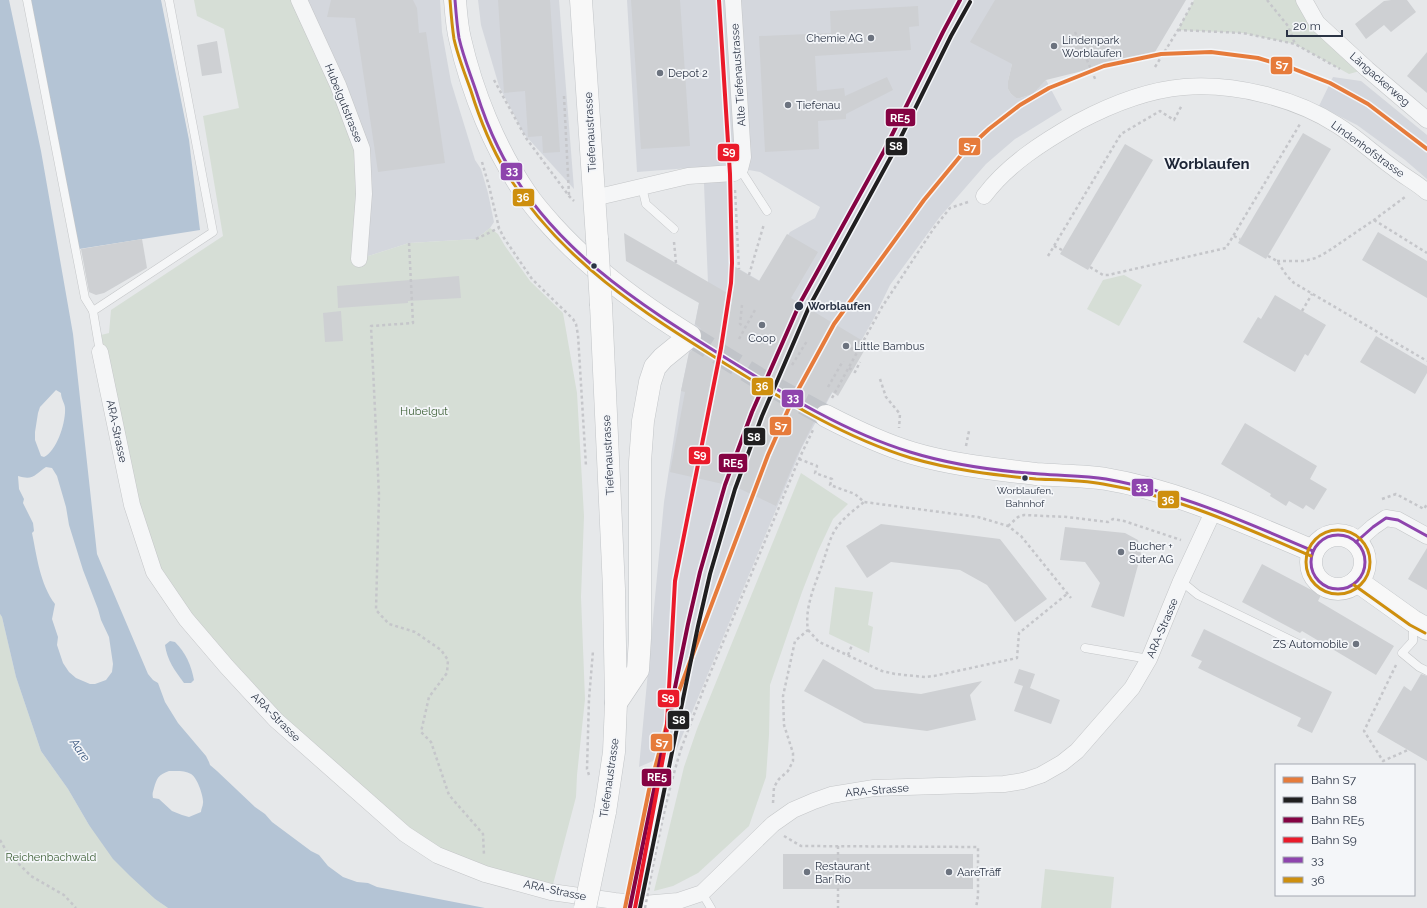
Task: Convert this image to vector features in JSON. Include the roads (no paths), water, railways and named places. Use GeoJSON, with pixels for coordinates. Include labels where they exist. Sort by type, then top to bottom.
{"type":"FeatureCollection","features":[{"type":"Feature","properties":{"kind":"main road"},"geometry":{"type":"LineString","coordinates":[[455,0],[459,38],[467,67],[488,124],[503,157],[526,195],[570,245],[606,278],[657,315],[690,336],[663,358],[655,367],[650,382],[643,421],[640,462],[640,638],[638,670],[616,703]]}},
{"type":"Feature","properties":{"kind":"main road","name":"Tiefenaustrasse"},"geometry":{"type":"LineString","coordinates":[[581,0],[585,200],[597,239],[613,581],[616,703],[614,752],[610,781],[585,908]]}},
{"type":"Feature","properties":{"kind":"main road"},"geometry":{"type":"LineString","coordinates":[[826,416],[856,431],[899,448],[938,460],[993,469],[1105,479],[1154,490],[1214,510],[1313,551]]}},
{"type":"Feature","properties":{"kind":"main road"},"geometry":{"type":"LineString","coordinates":[[1337,534],[1345,535],[1356,542],[1362,550],[1365,558],[1364,569],[1357,581],[1344,588],[1338,589],[1325,585],[1317,578],[1312,570],[1311,558],[1313,551],[1319,542],[1337,534]]}},
{"type":"Feature","properties":{"kind":"main road"},"geometry":{"type":"LineString","coordinates":[[1357,581],[1420,625]]}},
{"type":"Feature","properties":{"kind":"street","name":"Hubelgutstrasse"},"geometry":{"type":"LineString","coordinates":[[299,0],[338,85],[362,149],[364,194],[359,259]]}},
{"type":"Feature","properties":{"kind":"street","name":"Alte Tiefenaustrasse"},"geometry":{"type":"LineString","coordinates":[[733,0],[743,156],[740,169]]}},
{"type":"Feature","properties":{"kind":"street","name":"Längackerweg"},"geometry":{"type":"LineString","coordinates":[[1304,0],[1317,23],[1367,69],[1427,120]]}},
{"type":"Feature","properties":{"kind":"street","name":"Lindenhofstrasse"},"geometry":{"type":"LineString","coordinates":[[984,196],[993,184],[1011,166],[1042,144],[1075,124],[1121,102],[1160,91],[1184,87],[1213,87],[1239,90],[1270,97],[1308,109],[1350,133],[1423,189]]}},
{"type":"Feature","properties":{"kind":"street"},"geometry":{"type":"LineString","coordinates":[[585,200],[688,176],[734,173],[740,169]]}},
{"type":"Feature","properties":{"kind":"street","name":"ARA-Strasse"},"geometry":{"type":"LineString","coordinates":[[100,352],[132,505],[154,572],[186,619],[227,667],[276,720],[405,834],[437,855],[485,874],[551,892],[615,902],[643,904],[678,901],[702,892],[773,824],[792,810],[831,795],[874,788],[1004,784],[1041,776],[1077,751],[1132,688],[1150,659],[1181,581],[1214,510]]}},
{"type":"Feature","properties":{"kind":"street"},"geometry":{"type":"LineString","coordinates":[[1356,542],[1386,518],[1398,520],[1427,536]]}},
{"type":"Feature","properties":{"kind":"lane"},"geometry":{"type":"LineString","coordinates":[[27,0],[85,298],[93,311],[100,352]]}},
{"type":"Feature","properties":{"kind":"lane"},"geometry":{"type":"LineString","coordinates":[[93,311],[213,232],[169,0]]}},
{"type":"Feature","properties":{"kind":"lane"},"geometry":{"type":"LineString","coordinates":[[740,169],[767,211]]}},
{"type":"Feature","properties":{"kind":"lane"},"geometry":{"type":"LineString","coordinates":[[642,187],[646,204],[674,229]]}},
{"type":"Feature","properties":{"kind":"lane"},"geometry":{"type":"LineString","coordinates":[[1181,581],[1198,595],[1301,646]]}},
{"type":"Feature","properties":{"kind":"lane"},"geometry":{"type":"LineString","coordinates":[[1420,625],[1413,642],[1402,653],[1427,672]]}},
{"type":"Feature","properties":{"kind":"lane"},"geometry":{"type":"LineString","coordinates":[[1085,648],[1150,659]]}},
{"type":"Feature","properties":{"kind":"lane"},"geometry":{"type":"LineString","coordinates":[[702,892],[711,908]]}},
{"type":"Feature","properties":{"kind":"water","name":"Aare"},"geometry":{"type":"Polygon","coordinates":[[[0,0],[9,0],[41,151],[73,334],[97,554],[148,674],[158,683],[165,702],[178,723],[206,756],[210,765],[272,822],[311,851],[319,855],[328,866],[343,877],[357,882],[368,883],[377,887],[485,908],[168,908],[155,899],[113,859],[89,825],[68,789],[41,751],[16,677],[2,617],[0,614],[0,0]],[[56,390],[40,407],[38,413],[35,440],[41,456],[44,457],[49,454],[57,443],[64,421],[65,406],[61,393],[56,390]],[[46,467],[37,474],[28,478],[18,476],[19,489],[24,499],[23,503],[33,523],[34,531],[32,533],[42,579],[55,604],[52,619],[58,637],[57,645],[63,663],[69,672],[76,678],[90,684],[95,684],[106,680],[112,672],[113,664],[109,637],[101,620],[83,570],[69,525],[66,507],[57,476],[52,468],[46,467]],[[183,771],[165,772],[157,779],[153,798],[159,799],[172,811],[182,815],[189,817],[201,812],[203,800],[200,787],[193,776],[183,771]]]}},
{"type":"Feature","properties":{"kind":"water"},"geometry":{"type":"Polygon","coordinates":[[[31,0],[161,0],[189,140],[200,230],[79,249],[31,0]]]}},
{"type":"Feature","properties":{"kind":"water"},"geometry":{"type":"Polygon","coordinates":[[[170,641],[175,642],[188,660],[194,680],[191,683],[184,683],[170,660],[165,645],[170,641]]]}},
{"type":"Feature","properties":{"kind":"tunnel"},"geometry":{"type":"LineString","coordinates":[[690,336],[768,384],[826,416]]}},
{"type":"Feature","properties":{"kind":"rail line","name":"S9"},"geometry":{"type":"LineString","coordinates":[[635,908],[666,742],[675,581],[721,348],[731,283],[730,174],[719,0]]}},
{"type":"Feature","properties":{"kind":"rail line","name":"RE5"},"geometry":{"type":"LineString","coordinates":[[630,907],[688,624],[700,572],[725,485],[752,412],[800,303],[884,151],[960,0]]}},
{"type":"Feature","properties":{"kind":"rail line","name":"S8"},"geometry":{"type":"LineString","coordinates":[[640,908],[698,626],[710,574],[735,489],[762,416],[809,307],[892,155],[951,36],[970,2]]}},
{"type":"Feature","properties":{"kind":"rail line","name":"S7"},"geometry":{"type":"LineString","coordinates":[[625,908],[649,790],[668,720],[768,455],[792,401],[834,324],[924,200],[962,154],[989,129],[1020,105],[1049,88],[1104,66],[1161,54],[1211,52],[1258,58],[1294,69],[1330,83],[1368,104],[1427,149]]}},
{"type":"Feature","properties":{"kind":"place","name":"Chemie AG"},"geometry":{"type":"Point","coordinates":[871,38]}},
{"type":"Feature","properties":{"kind":"place","name":"Lindenpark Worblaufen"},"geometry":{"type":"Point","coordinates":[1054,46]}},
{"type":"Feature","properties":{"kind":"place","name":"Depot 2"},"geometry":{"type":"Point","coordinates":[660,73]}},
{"type":"Feature","properties":{"kind":"place","name":"Tiefenau"},"geometry":{"type":"Point","coordinates":[788,105]}},
{"type":"Feature","properties":{"kind":"place","name":"Worblaufen"},"geometry":{"type":"Point","coordinates":[799,306]}},
{"type":"Feature","properties":{"kind":"place","name":"Coop"},"geometry":{"type":"Point","coordinates":[762,325]}},
{"type":"Feature","properties":{"kind":"place","name":"Little Bambus"},"geometry":{"type":"Point","coordinates":[846,346]}},
{"type":"Feature","properties":{"kind":"place","name":"Worblaufen, Bahnhof"},"geometry":{"type":"Point","coordinates":[1025,478]}},
{"type":"Feature","properties":{"kind":"place","name":"Bucher + Suter AG"},"geometry":{"type":"Point","coordinates":[1121,552]}},
{"type":"Feature","properties":{"kind":"place","name":"ZS Automobile"},"geometry":{"type":"Point","coordinates":[1356,644]}},
{"type":"Feature","properties":{"kind":"place","name":"Restaurant Bar Rio"},"geometry":{"type":"Point","coordinates":[807,872]}},
{"type":"Feature","properties":{"kind":"place","name":"AareTräff"},"geometry":{"type":"Point","coordinates":[949,872]}},
{"type":"Feature","properties":{"kind":"district","name":"Worblaufen"},"geometry":{"type":"Point","coordinates":[1207,164]}},
{"type":"Feature","properties":{"kind":"park label","name":"Hubelgut"},"geometry":{"type":"Point","coordinates":[424,411]}},
{"type":"Feature","properties":{"kind":"park label","name":"Reichenbachwald"},"geometry":{"type":"Point","coordinates":[51,857]}}]}
